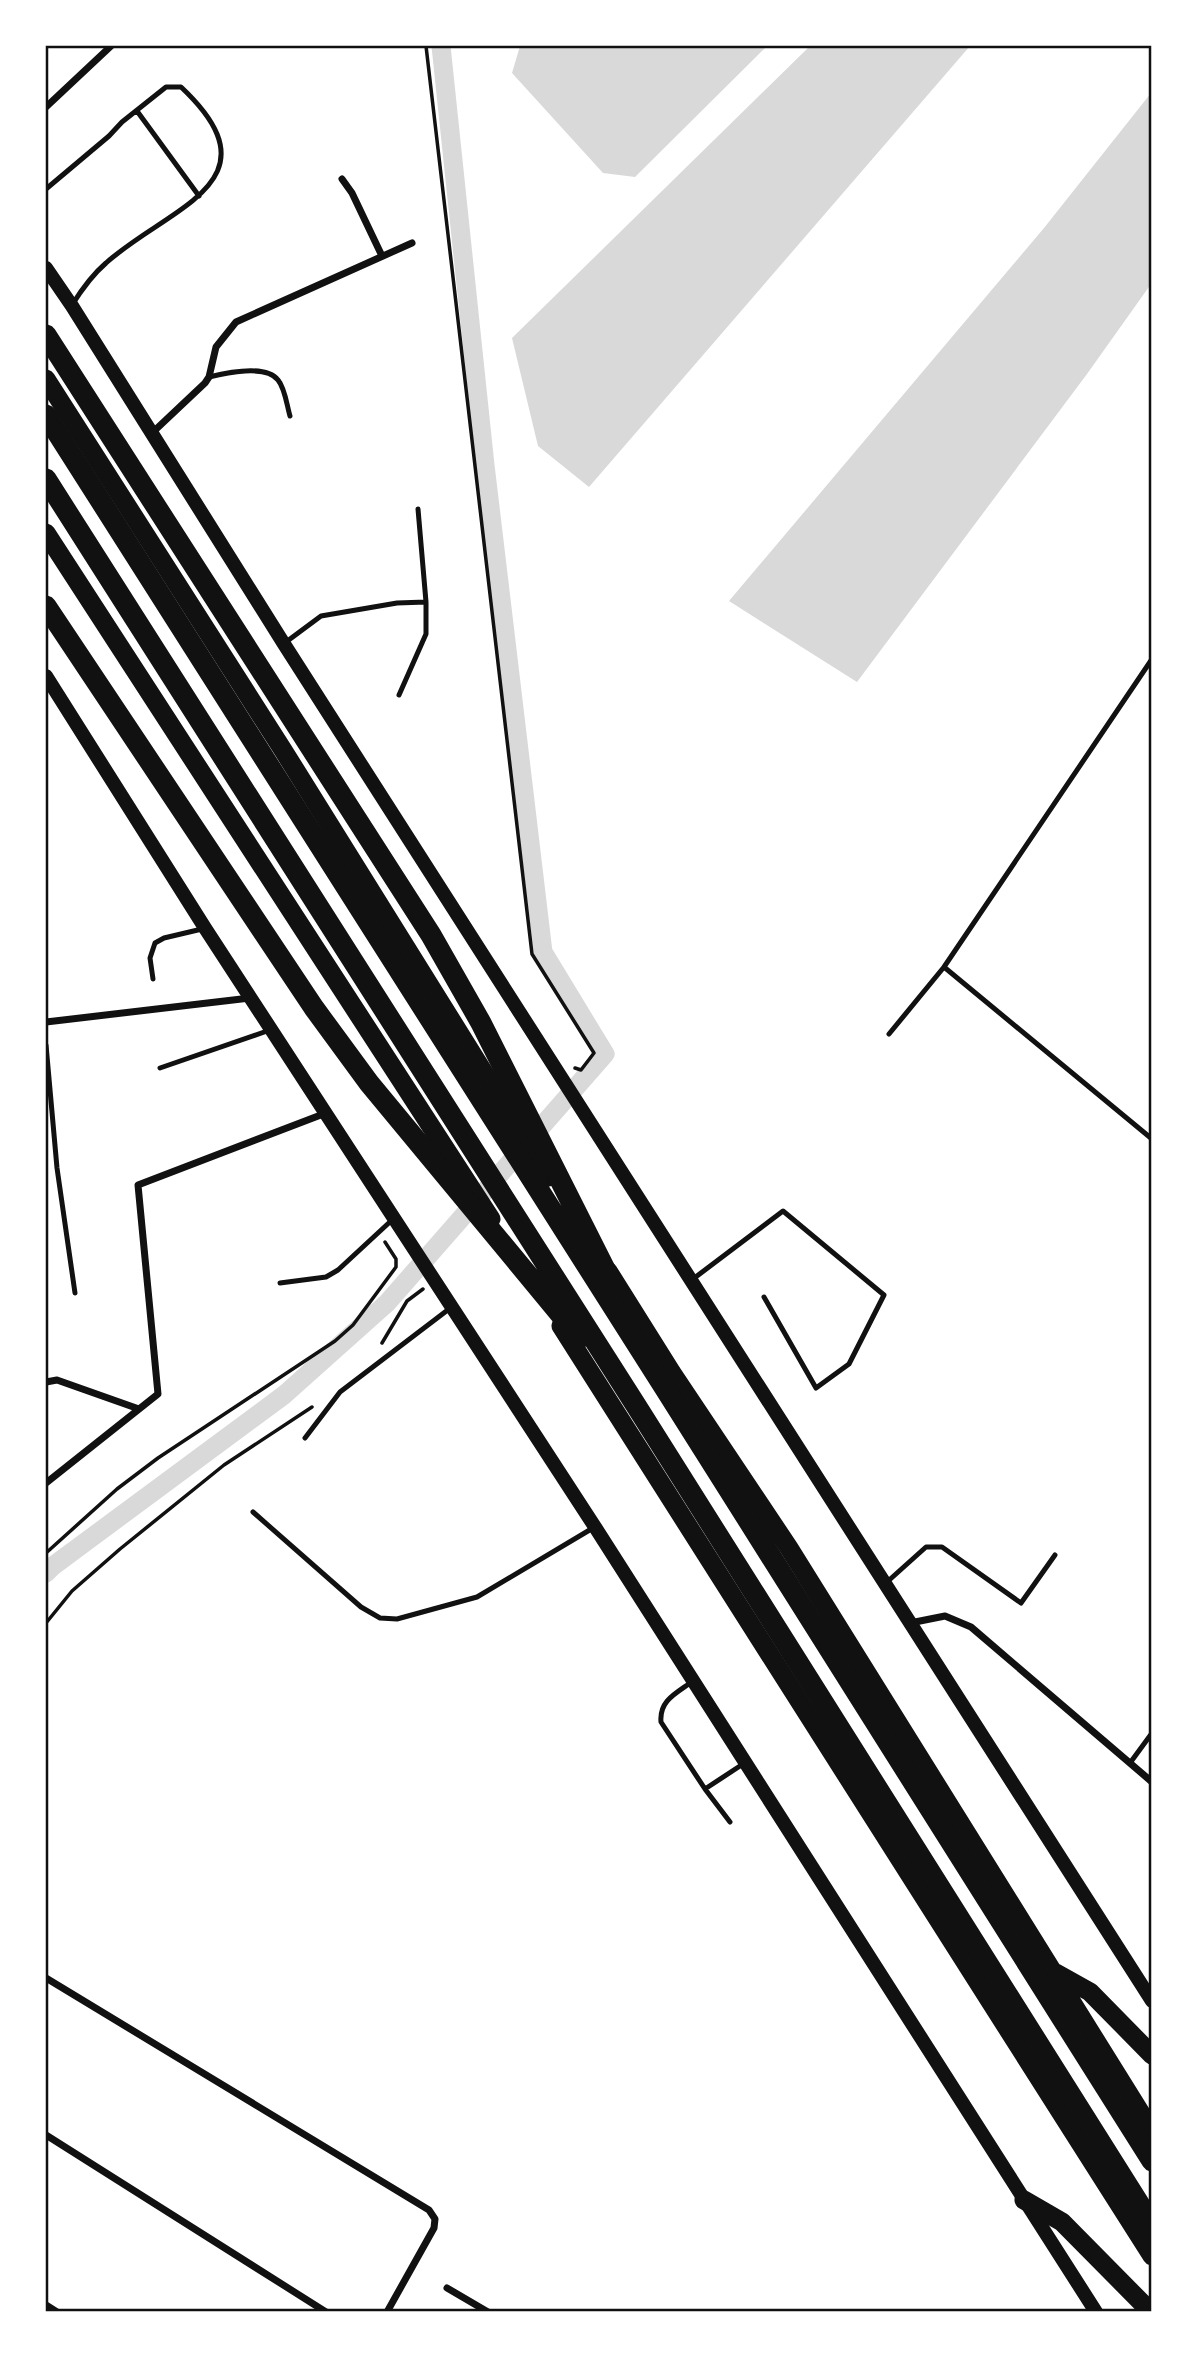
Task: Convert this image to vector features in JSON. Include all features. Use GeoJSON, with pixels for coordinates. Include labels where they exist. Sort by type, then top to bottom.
{"type":"FeatureCollection","features":[{"type":"Feature","properties":{"kind":"highway"},"geometry":{"type":"LineString","coordinates":[[46,335],[431,935],[481,1023],[666,1390]]}},
{"type":"Feature","properties":{"kind":"highway"},"geometry":{"type":"LineString","coordinates":[[46,379],[283,750],[671,1373],[789,1548],[1152,2131]]}},
{"type":"Feature","properties":{"kind":"highway"},"geometry":{"type":"LineString","coordinates":[[46,415],[1152,2161]]}},
{"type":"Feature","properties":{"kind":"highway"},"geometry":{"type":"LineString","coordinates":[[46,479],[637,1407],[1152,2224]]}},
{"type":"Feature","properties":{"kind":"highway"},"geometry":{"type":"LineString","coordinates":[[46,533],[621,1418],[1152,2256]]}},
{"type":"Feature","properties":{"kind":"highway"},"geometry":{"type":"LineString","coordinates":[[46,606],[314,1008],[369,1083],[637,1407]]}},
{"type":"Feature","properties":{"kind":"highway"},"geometry":{"type":"LineString","coordinates":[[1052,1971],[1090,1992],[1152,2055]]}},
{"type":"Feature","properties":{"kind":"highway"},"geometry":{"type":"LineString","coordinates":[[1024,2200],[1062,2222],[1151,2312]]}},
{"type":"Feature","properties":{"kind":"main road"},"geometry":{"type":"LineString","coordinates":[[46,268],[591,1126],[1152,2001]]}},
{"type":"Feature","properties":{"kind":"main road"},"geometry":{"type":"LineString","coordinates":[[46,676],[205,928],[694,1681],[1096,2312]]}},
{"type":"Feature","properties":{"kind":"street"},"geometry":{"type":"LineString","coordinates":[[46,107],[111,46]]}},
{"type":"Feature","properties":{"kind":"street"},"geometry":{"type":"LineString","coordinates":[[342,179],[352,193],[382,256]]}},
{"type":"Feature","properties":{"kind":"street"},"geometry":{"type":"LineString","coordinates":[[151,434],[209,377],[216,347],[236,322],[412,243]]}},
{"type":"Feature","properties":{"kind":"street"},"geometry":{"type":"LineString","coordinates":[[46,1022],[251,998]]}},
{"type":"Feature","properties":{"kind":"street"},"geometry":{"type":"LineString","coordinates":[[46,1483],[158,1394],[138,1185],[327,1113]]}},
{"type":"Feature","properties":{"kind":"street"},"geometry":{"type":"LineString","coordinates":[[46,1382],[57,1380],[139,1409]]}},
{"type":"Feature","properties":{"kind":"street"},"geometry":{"type":"LineString","coordinates":[[909,1623],[945,1616],[971,1627],[1152,1782]]}},
{"type":"Feature","properties":{"kind":"street"},"geometry":{"type":"LineString","coordinates":[[46,1978],[429,2210],[435,2219],[435,2228],[387,2312]]}},
{"type":"Feature","properties":{"kind":"street"},"geometry":{"type":"LineString","coordinates":[[46,2135],[326,2312]]}},
{"type":"Feature","properties":{"kind":"street"},"geometry":{"type":"LineString","coordinates":[[447,2288],[488,2312]]}},
{"type":"Feature","properties":{"kind":"street"},"geometry":{"type":"LineString","coordinates":[[46,2305],[57,2312]]}},
{"type":"Feature","properties":{"kind":"lane"},"geometry":{"type":"LineString","coordinates":[[46,189],[166,87],[181,87],[199,103],[216,129],[222,153],[216,178],[199,197],[107,262],[86,284],[72,306]]}},
{"type":"Feature","properties":{"kind":"lane"},"geometry":{"type":"LineString","coordinates":[[137,111],[199,197]]}},
{"type":"Feature","properties":{"kind":"lane"},"geometry":{"type":"LineString","coordinates":[[209,377],[256,371],[271,374],[279,380],[290,416]]}},
{"type":"Feature","properties":{"kind":"lane"},"geometry":{"type":"LineString","coordinates":[[399,695],[426,634],[418,509]]}},
{"type":"Feature","properties":{"kind":"lane"},"geometry":{"type":"LineString","coordinates":[[284,644],[321,616],[397,603],[426,602]]}},
{"type":"Feature","properties":{"kind":"lane"},"geometry":{"type":"LineString","coordinates":[[889,1034],[944,967],[1152,659]]}},
{"type":"Feature","properties":{"kind":"lane"},"geometry":{"type":"LineString","coordinates":[[153,979],[150,958],[155,943],[164,938],[205,928]]}},
{"type":"Feature","properties":{"kind":"lane"},"geometry":{"type":"LineString","coordinates":[[944,967],[1152,1139]]}},
{"type":"Feature","properties":{"kind":"lane"},"geometry":{"type":"LineString","coordinates":[[160,1068],[273,1029]]}},
{"type":"Feature","properties":{"kind":"lane"},"geometry":{"type":"LineString","coordinates":[[46,1045],[57,1168],[75,1293]]}},
{"type":"Feature","properties":{"kind":"lane"},"geometry":{"type":"LineString","coordinates":[[690,1281],[783,1212],[884,1295],[849,1364],[816,1388],[764,1297]]}},
{"type":"Feature","properties":{"kind":"lane"},"geometry":{"type":"LineString","coordinates":[[280,1283],[326,1277],[338,1270],[395,1218]]}},
{"type":"Feature","properties":{"kind":"lane"},"geometry":{"type":"LineString","coordinates":[[305,1438],[340,1392],[452,1307]]}},
{"type":"Feature","properties":{"kind":"lane"},"geometry":{"type":"LineString","coordinates":[[253,1512],[361,1607],[380,1618],[397,1619],[477,1597],[595,1527]]}},
{"type":"Feature","properties":{"kind":"lane"},"geometry":{"type":"LineString","coordinates":[[884,1584],[926,1547],[942,1547],[1021,1603],[1055,1555]]}},
{"type":"Feature","properties":{"kind":"lane"},"geometry":{"type":"LineString","coordinates":[[694,1681],[666,1701],[660,1710],[660,1722],[730,1822]]}},
{"type":"Feature","properties":{"kind":"lane"},"geometry":{"type":"LineString","coordinates":[[1130,1763],[1152,1733]]}},
{"type":"Feature","properties":{"kind":"lane"},"geometry":{"type":"LineString","coordinates":[[705,1789],[745,1762]]}},
{"type":"Feature","properties":{"kind":"path"},"geometry":{"type":"LineString","coordinates":[[426,46],[532,954],[594,1053],[581,1070],[548,1058]]}},
{"type":"Feature","properties":{"kind":"path"},"geometry":{"type":"LineString","coordinates":[[46,1553],[117,1489],[158,1458],[316,1355],[353,1325],[396,1267],[394,1254],[378,1232]]}},
{"type":"Feature","properties":{"kind":"path"},"geometry":{"type":"LineString","coordinates":[[377,1351],[407,1301],[435,1281]]}},
{"type":"Feature","properties":{"kind":"path"},"geometry":{"type":"LineString","coordinates":[[46,1623],[72,1591],[120,1549],[224,1465],[317,1402]]}},
{"type":"Feature","properties":{"kind":"shaded area"},"geometry":{"type":"Polygon","coordinates":[[[520,46],[767,46],[635,177],[603,173],[512,73],[520,46]]]}},
{"type":"Feature","properties":{"kind":"shaded area"},"geometry":{"type":"Polygon","coordinates":[[[810,46],[970,46],[589,487],[538,446],[512,338],[810,46]]]}},
{"type":"Feature","properties":{"kind":"shaded area"},"geometry":{"type":"Polygon","coordinates":[[[1151,93],[1151,284],[857,682],[729,601],[1044,228],[1151,93]]]}},
{"type":"Feature","properties":{"kind":"waterway"},"geometry":{"type":"LineString","coordinates":[[46,1573],[284,1395],[387,1303],[605,1054],[543,952],[485,465],[441,46]]}}]}
